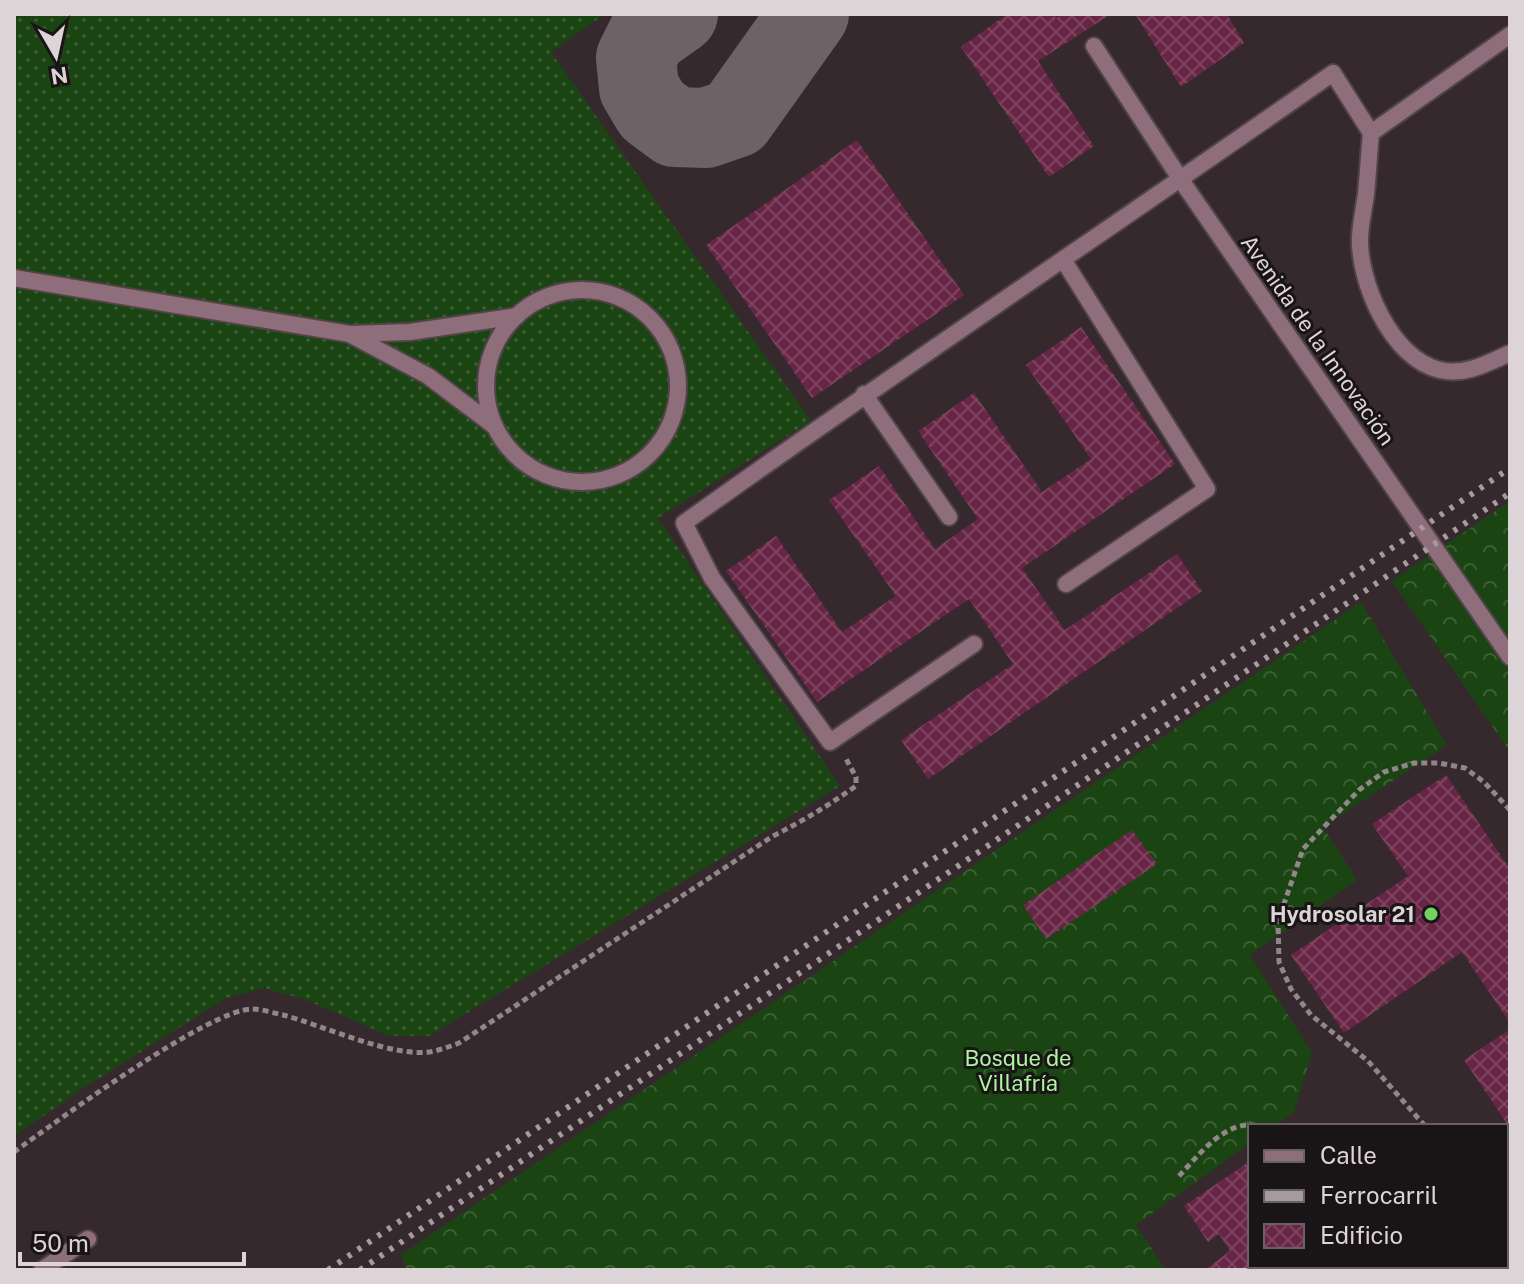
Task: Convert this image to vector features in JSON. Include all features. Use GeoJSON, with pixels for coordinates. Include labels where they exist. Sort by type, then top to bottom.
{"type":"FeatureCollection","features":[{"type":"Feature","properties":{"kind":"street"},"geometry":{"type":"LineString","coordinates":[[1371,133],[1510,35]]}},
{"type":"Feature","properties":{"kind":"street","name":"Avenida de la Innovación"},"geometry":{"type":"LineString","coordinates":[[1094,46],[1181,180],[1510,657]]}},
{"type":"Feature","properties":{"kind":"street"},"geometry":{"type":"LineString","coordinates":[[974,644],[830,742],[712,578],[684,523],[864,394],[1064,261],[1333,73],[1371,133],[1360,237],[1363,268],[1380,315],[1394,338],[1421,361],[1440,370],[1472,370],[1510,353]]}},
{"type":"Feature","properties":{"kind":"street"},"geometry":{"type":"LineString","coordinates":[[1064,261],[1207,489],[1066,584]]}},
{"type":"Feature","properties":{"kind":"street"},"geometry":{"type":"LineString","coordinates":[[14,278],[350,334],[410,332],[517,316]]}},
{"type":"Feature","properties":{"kind":"street"},"geometry":{"type":"LineString","coordinates":[[591,290],[622,298],[649,316],[668,341],[678,372],[678,404],[666,435],[646,459],[619,476],[587,483],[555,479],[527,466],[504,444],[490,416],[485,385],[491,354],[506,326],[517,316],[530,305],[559,293],[591,290]]}},
{"type":"Feature","properties":{"kind":"street"},"geometry":{"type":"LineString","coordinates":[[350,334],[428,376],[495,426]]}},
{"type":"Feature","properties":{"kind":"street"},"geometry":{"type":"LineString","coordinates":[[864,394],[949,517]]}},
{"type":"Feature","properties":{"kind":"street"},"geometry":{"type":"LineString","coordinates":[[42,1270],[88,1239]]}},
{"type":"Feature","properties":{"kind":"path"},"geometry":{"type":"LineString","coordinates":[[14,1152],[177,1041],[220,1019],[251,1008],[395,1049],[433,1052],[459,1043],[773,836],[821,812],[856,786],[856,777],[848,759],[830,742]]}},
{"type":"Feature","properties":{"kind":"path"},"geometry":{"type":"LineString","coordinates":[[1423,1124],[1368,1061],[1311,1015],[1291,989],[1279,962],[1278,921],[1303,849],[1359,790],[1384,772],[1414,763],[1439,763],[1465,768],[1484,782],[1510,810]]}},
{"type":"Feature","properties":{"kind":"path"},"geometry":{"type":"LineString","coordinates":[[1179,1176],[1211,1142],[1237,1127],[1248,1126]]}},
{"type":"Feature","properties":{"kind":"green space"},"geometry":{"type":"Polygon","coordinates":[[[14,14],[605,14],[551,52],[811,421],[658,518],[840,786],[429,1036],[389,1036],[309,1001],[265,988],[226,998],[14,1136],[14,14]]]}},
{"type":"Feature","properties":{"kind":"green space"},"geometry":{"type":"Polygon","coordinates":[[[1510,501],[1510,752],[1392,581],[1510,501]]]}},
{"type":"Feature","properties":{"kind":"green space","name":"Bosque de Villafría"},"geometry":{"type":"Polygon","coordinates":[[[1361,602],[1447,745],[1323,827],[1357,880],[1250,955],[1312,1053],[1294,1112],[1277,1124],[1248,1124],[1248,1144],[1136,1225],[1166,1270],[407,1270],[401,1255],[1361,602]]]}},
{"type":"Feature","properties":{"kind":"building"},"geometry":{"type":"Polygon","coordinates":[[[1007,14],[1053,14],[1056,18],[1062,14],[1111,14],[1038,61],[1094,146],[1049,177],[961,47],[1007,14]]]}},
{"type":"Feature","properties":{"kind":"building"},"geometry":{"type":"Polygon","coordinates":[[[1135,14],[1227,14],[1244,43],[1181,87],[1135,14]]]}},
{"type":"Feature","properties":{"kind":"building"},"geometry":{"type":"Polygon","coordinates":[[[857,140],[964,295],[812,398],[706,245],[857,140]]]}},
{"type":"Feature","properties":{"kind":"building"},"geometry":{"type":"Polygon","coordinates":[[[1081,327],[1175,464],[1022,568],[1065,630],[1177,554],[1202,591],[928,779],[901,740],[1013,664],[969,599],[817,702],[726,571],[776,536],[842,632],[896,596],[829,500],[879,466],[935,549],[978,519],[918,431],[974,393],[1042,492],[1091,459],[1026,365],[1081,327]]]}},
{"type":"Feature","properties":{"kind":"building","name":"Hydrosolar 21"},"geometry":{"type":"Polygon","coordinates":[[[1446,775],[1510,869],[1510,1023],[1462,952],[1344,1033],[1291,955],[1408,876],[1372,824],[1446,775]]]}},
{"type":"Feature","properties":{"kind":"building"},"geometry":{"type":"Polygon","coordinates":[[[1132,830],[1157,864],[1046,939],[1023,905],[1132,830]]]}},
{"type":"Feature","properties":{"kind":"building"},"geometry":{"type":"Polygon","coordinates":[[[1510,1029],[1510,1128],[1508,1124],[1464,1060],[1510,1029]]]}},
{"type":"Feature","properties":{"kind":"building"},"geometry":{"type":"Polygon","coordinates":[[[1248,1162],[1248,1268],[1328,1268],[1205,1270],[1230,1251],[1219,1234],[1208,1242],[1184,1206],[1248,1162]]]}},
{"type":"Feature","properties":{"kind":"taxiway"},"geometry":{"type":"LineString","coordinates":[[678,14],[647,36],[636,58],[639,88],[652,110],[675,127],[706,128],[735,118],[809,14]]}},
{"type":"Feature","properties":{"kind":"railway"},"geometry":{"type":"LineString","coordinates":[[328,1270],[1510,468]]}},
{"type":"Feature","properties":{"kind":"railway"},"geometry":{"type":"LineString","coordinates":[[360,1270],[1510,493]]}},
{"type":"Feature","properties":{"kind":"place","name":"Hydrosolar 21"},"geometry":{"type":"Point","coordinates":[1431,914]}}]}
